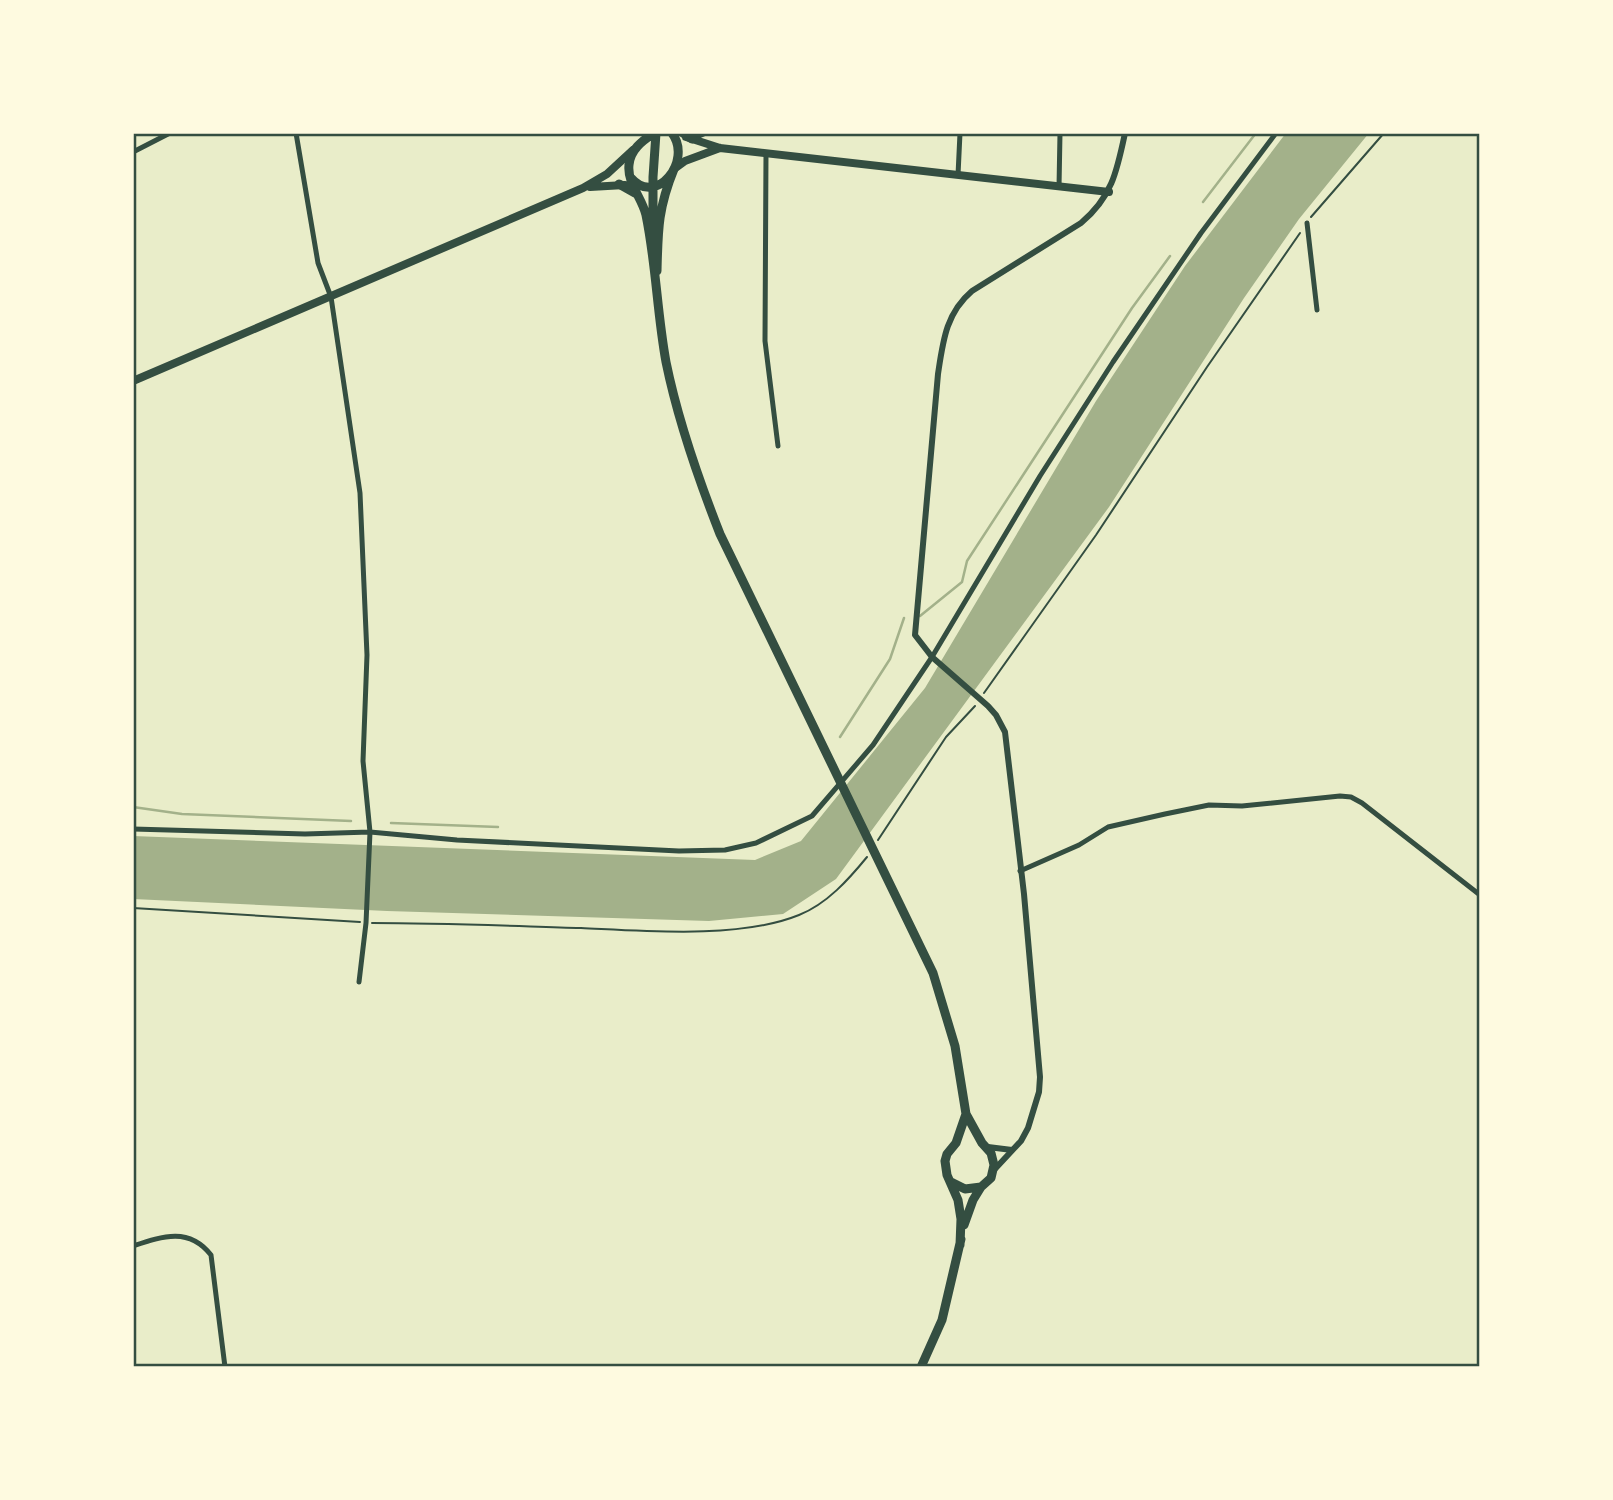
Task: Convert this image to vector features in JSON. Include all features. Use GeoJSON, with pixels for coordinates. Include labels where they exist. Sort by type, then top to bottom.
{"type":"FeatureCollection","features":[{"type":"Feature","properties":{"kind":"highway"},"geometry":{"type":"LineString","coordinates":[[642,133],[629,163],[629,173],[638,190],[645,214],[657,304],[674,398],[696,472],[720,534],[933,973],[955,1046],[966,1114],[994,1159],[991,1178],[981,1187],[966,1219],[942,1320],[922,1366]]}},
{"type":"Feature","properties":{"kind":"highway"},"geometry":{"type":"LineString","coordinates":[[634,149],[655,133]]}},
{"type":"Feature","properties":{"kind":"highway"},"geometry":{"type":"LineString","coordinates":[[655,133],[653,187],[657,304]]}},
{"type":"Feature","properties":{"kind":"highway"},"geometry":{"type":"LineString","coordinates":[[657,304],[660,215],[663,198],[680,150],[677,139],[679,134]]}},
{"type":"Feature","properties":{"kind":"highway"},"geometry":{"type":"LineString","coordinates":[[619,184],[638,190],[653,187],[663,183],[674,169]]}},
{"type":"Feature","properties":{"kind":"highway"},"geometry":{"type":"LineString","coordinates":[[960,1245],[961,1219],[945,1161],[956,1143],[966,1114]]}},
{"type":"Feature","properties":{"kind":"highway"},"geometry":{"type":"LineString","coordinates":[[956,1143],[969,1139],[985,1145]]}},
{"type":"Feature","properties":{"kind":"highway"},"geometry":{"type":"LineString","coordinates":[[951,1182],[965,1189],[981,1187]]}},
{"type":"Feature","properties":{"kind":"main road"},"geometry":{"type":"LineString","coordinates":[[679,134],[720,148],[1109,192]]}},
{"type":"Feature","properties":{"kind":"main road"},"geometry":{"type":"LineString","coordinates":[[674,169],[685,161],[720,148]]}},
{"type":"Feature","properties":{"kind":"main road"},"geometry":{"type":"LineString","coordinates":[[133,381],[583,188],[607,174],[634,149]]}},
{"type":"Feature","properties":{"kind":"main road"},"geometry":{"type":"LineString","coordinates":[[583,188],[619,184]]}},
{"type":"Feature","properties":{"kind":"street"},"geometry":{"type":"LineString","coordinates":[[133,152],[170,133]]}},
{"type":"Feature","properties":{"kind":"street"},"geometry":{"type":"LineString","coordinates":[[296,133],[318,263],[331,297],[360,493],[367,655],[363,761],[370,832],[366,923],[359,982]]}},
{"type":"Feature","properties":{"kind":"street"},"geometry":{"type":"LineString","coordinates":[[679,134],[706,133]]}},
{"type":"Feature","properties":{"kind":"street"},"geometry":{"type":"LineString","coordinates":[[958,175],[960,133]]}},
{"type":"Feature","properties":{"kind":"street"},"geometry":{"type":"LineString","coordinates":[[1059,187],[1060,133]]}},
{"type":"Feature","properties":{"kind":"street"},"geometry":{"type":"LineString","coordinates":[[993,1171],[1021,1141],[1033,1114],[1040,1077],[1024,894],[1005,732],[996,715],[932,657],[915,635],[944,335],[953,312],[972,291],[1081,223],[1097,210],[1109,192],[1125,133]]}},
{"type":"Feature","properties":{"kind":"street"},"geometry":{"type":"LineString","coordinates":[[133,829],[304,834],[370,832],[457,840],[679,851],[725,850],[756,843],[812,816],[873,746],[932,657],[1113,362],[1201,233],[1276,133]]}},
{"type":"Feature","properties":{"kind":"street"},"geometry":{"type":"LineString","coordinates":[[766,153],[765,341],[778,446]]}},
{"type":"Feature","properties":{"kind":"street"},"geometry":{"type":"LineString","coordinates":[[1307,223],[1317,310]]}},
{"type":"Feature","properties":{"kind":"street"},"geometry":{"type":"LineString","coordinates":[[1020,871],[1079,845],[1108,827],[1209,805],[1242,806],[1340,796],[1351,797],[1362,803],[1480,895]]}},
{"type":"Feature","properties":{"kind":"street"},"geometry":{"type":"LineString","coordinates":[[985,1145],[1007,1151],[1014,1149]]}},
{"type":"Feature","properties":{"kind":"street"},"geometry":{"type":"LineString","coordinates":[[133,1246],[180,1235],[201,1242],[206,1248],[211,1255],[225,1367]]}},
{"type":"Feature","properties":{"kind":"path"},"geometry":{"type":"LineString","coordinates":[[874,847],[946,737],[980,700],[1096,535],[1207,367],[1307,223],[1384,133]]}},
{"type":"Feature","properties":{"kind":"path"},"geometry":{"type":"LineString","coordinates":[[133,908],[366,923],[452,923],[647,931],[748,929],[800,915],[835,892],[866,858]]}},
{"type":"Feature","properties":{"kind":"shaded area"},"geometry":{"type":"Polygon","coordinates":[[[1286,133],[1369,133],[1299,219],[1244,298],[1109,507],[836,879],[783,914],[709,921],[387,911],[133,899],[133,836],[755,860],[801,841],[925,688],[1096,401],[1185,266],[1286,133]]]}},
{"type":"Feature","properties":{"kind":"waterway"},"geometry":{"type":"LineString","coordinates":[[1203,202],[1256,133]]}},
{"type":"Feature","properties":{"kind":"waterway"},"geometry":{"type":"LineString","coordinates":[[920,616],[962,582],[967,561],[1132,308],[1170,256]]}},
{"type":"Feature","properties":{"kind":"waterway"},"geometry":{"type":"LineString","coordinates":[[840,737],[890,659],[904,618]]}},
{"type":"Feature","properties":{"kind":"waterway"},"geometry":{"type":"LineString","coordinates":[[133,807],[182,814],[351,821]]}},
{"type":"Feature","properties":{"kind":"waterway"},"geometry":{"type":"LineString","coordinates":[[391,823],[498,827]]}}]}
